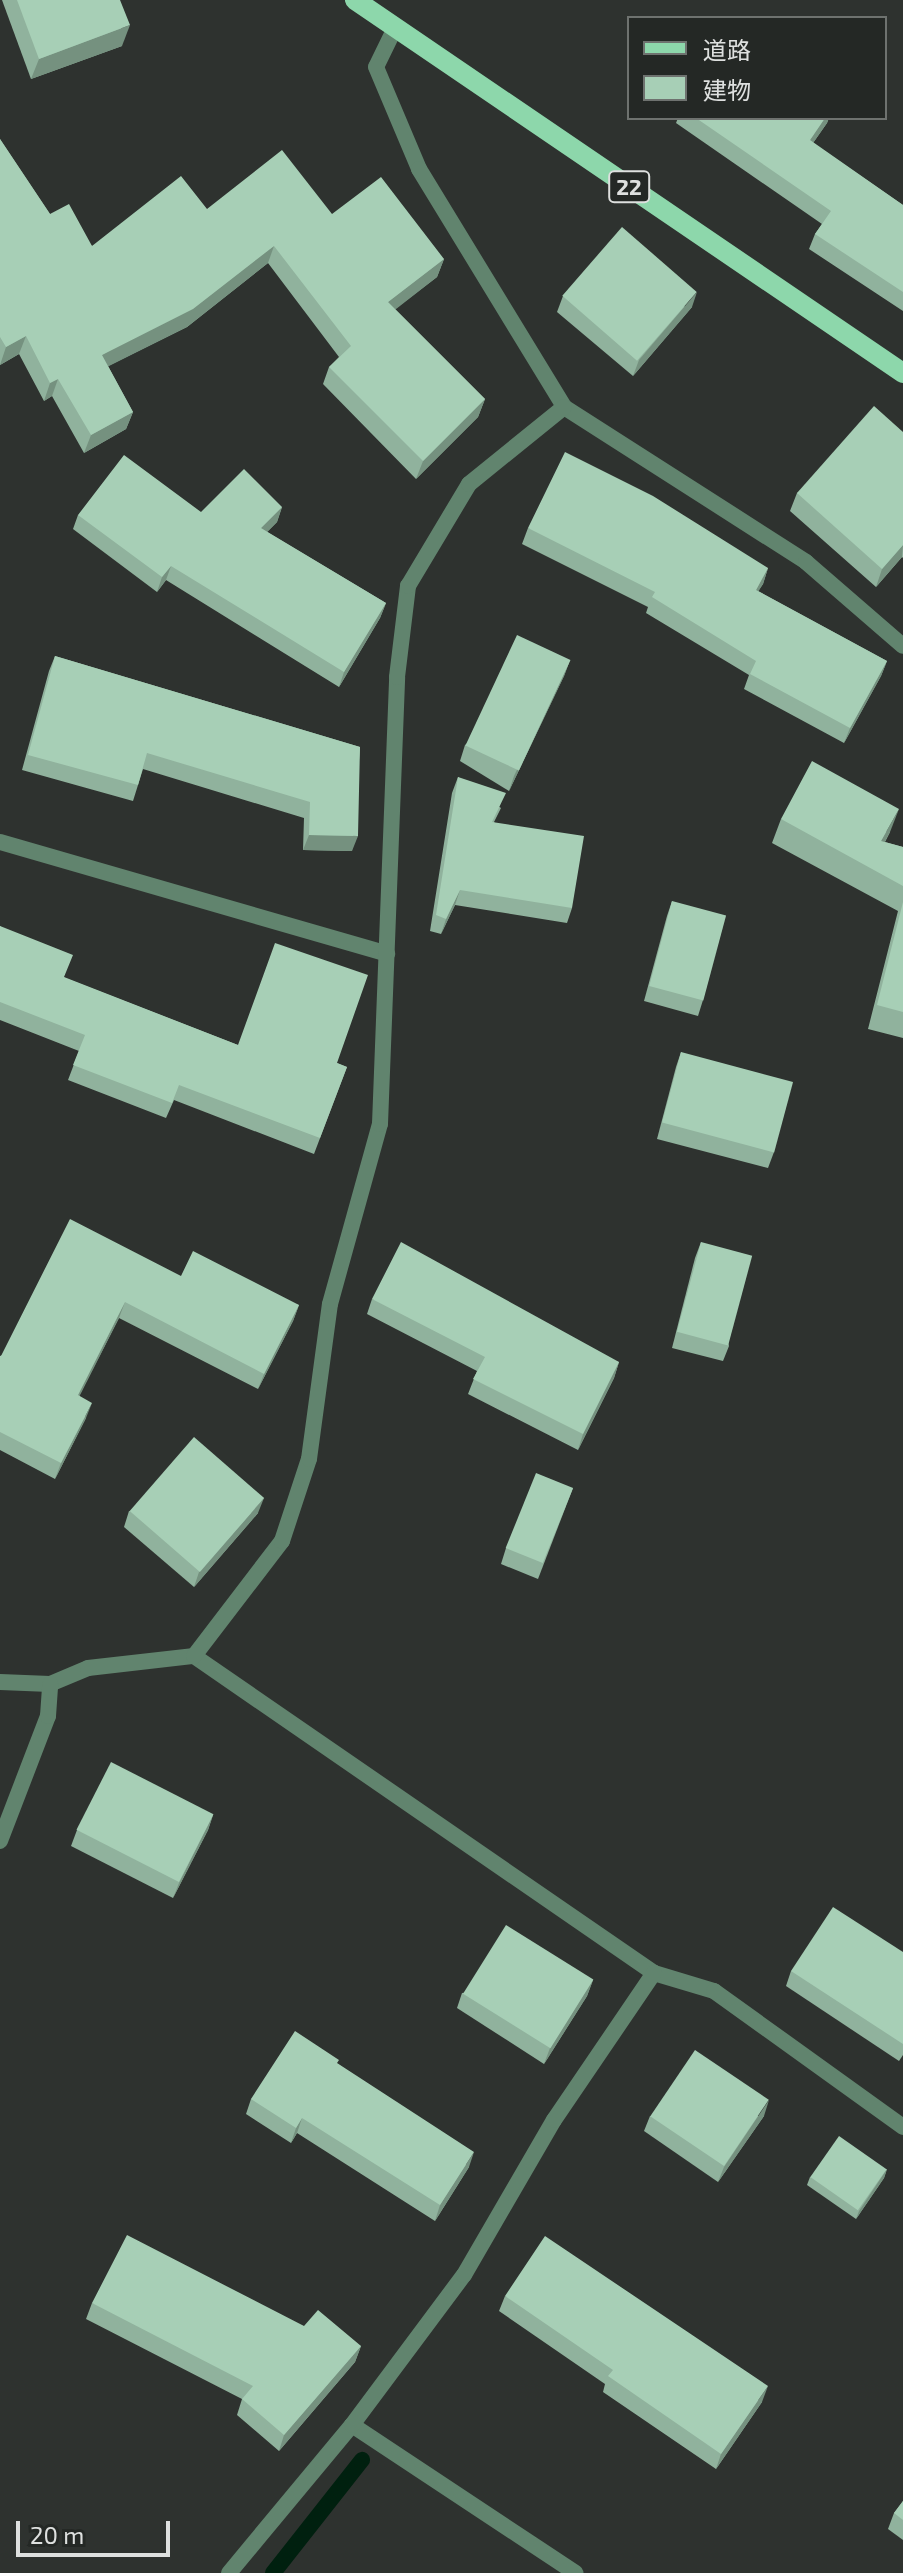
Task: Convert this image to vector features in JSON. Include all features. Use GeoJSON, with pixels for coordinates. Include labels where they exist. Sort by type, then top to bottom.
{"type":"FeatureCollection","features":[{"type":"Feature","properties":{"kind":"main road","name":"22"},"geometry":{"type":"LineString","coordinates":[[355,0],[903,373]]}},
{"type":"Feature","properties":{"kind":"street"},"geometry":{"type":"LineString","coordinates":[[395,28],[376,67],[419,169],[564,407],[806,562],[903,646]]}},
{"type":"Feature","properties":{"kind":"street"},"geometry":{"type":"LineString","coordinates":[[194,1656],[282,1541],[309,1459],[330,1304],[380,1124],[397,677],[408,586],[469,484],[564,407]]}},
{"type":"Feature","properties":{"kind":"street"},"geometry":{"type":"LineString","coordinates":[[0,842],[387,954]]}},
{"type":"Feature","properties":{"kind":"street"},"geometry":{"type":"LineString","coordinates":[[0,1682],[50,1684],[88,1668],[194,1656],[654,1973],[714,1991],[903,2127]]}},
{"type":"Feature","properties":{"kind":"street"},"geometry":{"type":"LineString","coordinates":[[0,1841],[48,1716],[50,1684]]}},
{"type":"Feature","properties":{"kind":"street"},"geometry":{"type":"LineString","coordinates":[[229,2573],[352,2425],[464,2275],[554,2120],[654,1973]]}},
{"type":"Feature","properties":{"kind":"street"},"geometry":{"type":"LineString","coordinates":[[352,2425],[576,2573]]}},
{"type":"Feature","properties":{"kind":"building"},"geometry":{"type":"Polygon","coordinates":[[[17,0],[120,0],[130,25],[39,59],[17,0]]]}},
{"type":"Feature","properties":{"kind":"building"},"geometry":{"type":"Polygon","coordinates":[[[699,120],[824,120],[810,140],[903,205],[903,292],[815,234],[831,211],[699,120]]]}},
{"type":"Feature","properties":{"kind":"building"},"geometry":{"type":"Polygon","coordinates":[[[0,139],[50,214],[69,204],[92,246],[181,176],[207,209],[282,150],[332,214],[381,177],[444,259],[388,302],[485,399],[423,461],[329,367],[351,346],[274,246],[193,309],[102,355],[133,412],[91,435],[58,379],[50,383],[26,336],[6,347],[0,337],[0,139]]]}},
{"type":"Feature","properties":{"kind":"building"},"geometry":{"type":"Polygon","coordinates":[[[622,227],[697,292],[637,361],[562,296],[622,227]]]}},
{"type":"Feature","properties":{"kind":"building"},"geometry":{"type":"Polygon","coordinates":[[[874,406],[903,432],[903,545],[882,569],[797,493],[874,406]]]}},
{"type":"Feature","properties":{"kind":"building"},"geometry":{"type":"Polygon","coordinates":[[[565,452],[653,496],[768,568],[756,590],[887,661],[850,728],[750,674],[756,661],[652,597],[655,592],[528,528],[565,452]]]}},
{"type":"Feature","properties":{"kind":"building"},"geometry":{"type":"Polygon","coordinates":[[[124,455],[201,512],[244,469],[282,507],[261,528],[386,603],[344,672],[171,566],[162,577],[78,515],[124,455]]]}},
{"type":"Feature","properties":{"kind":"building"},"geometry":{"type":"Polygon","coordinates":[[[517,635],[570,660],[519,771],[465,746],[517,635]]]}},
{"type":"Feature","properties":{"kind":"building"},"geometry":{"type":"Polygon","coordinates":[[[55,656],[360,747],[358,836],[309,835],[310,802],[147,753],[138,785],[28,755],[55,656]]]}},
{"type":"Feature","properties":{"kind":"building"},"geometry":{"type":"Polygon","coordinates":[[[812,761],[899,809],[881,841],[903,847],[903,886],[781,819],[812,761]]]}},
{"type":"Feature","properties":{"kind":"building"},"geometry":{"type":"Polygon","coordinates":[[[458,777],[506,793],[492,822],[584,836],[572,908],[460,890],[446,919],[436,915],[458,777]]]}},
{"type":"Feature","properties":{"kind":"building"},"geometry":{"type":"Polygon","coordinates":[[[672,901],[726,915],[703,1000],[649,986],[672,901]]]}},
{"type":"Feature","properties":{"kind":"building"},"geometry":{"type":"Polygon","coordinates":[[[903,902],[903,1012],[877,1005],[903,902]]]}},
{"type":"Feature","properties":{"kind":"building"},"geometry":{"type":"Polygon","coordinates":[[[0,926],[73,955],[64,977],[238,1045],[275,943],[368,975],[337,1063],[347,1067],[320,1138],[179,1085],[172,1103],[73,1065],[85,1035],[0,1002],[0,926]]]}},
{"type":"Feature","properties":{"kind":"building"},"geometry":{"type":"Polygon","coordinates":[[[681,1052],[793,1082],[774,1153],[662,1123],[681,1052]]]}},
{"type":"Feature","properties":{"kind":"building"},"geometry":{"type":"Polygon","coordinates":[[[70,1219],[181,1276],[193,1251],[299,1305],[264,1374],[125,1302],[78,1395],[92,1403],[61,1463],[0,1432],[0,1356],[70,1219]]]}},
{"type":"Feature","properties":{"kind":"building"},"geometry":{"type":"Polygon","coordinates":[[[401,1242],[619,1362],[583,1434],[473,1379],[485,1357],[372,1299],[401,1242]]]}},
{"type":"Feature","properties":{"kind":"building"},"geometry":{"type":"Polygon","coordinates":[[[701,1242],[752,1256],[728,1346],[677,1332],[701,1242]]]}},
{"type":"Feature","properties":{"kind":"building"},"geometry":{"type":"Polygon","coordinates":[[[194,1437],[264,1498],[200,1572],[130,1511],[194,1437]]]}},
{"type":"Feature","properties":{"kind":"building"},"geometry":{"type":"Polygon","coordinates":[[[536,1473],[573,1488],[543,1563],[506,1548],[536,1473]]]}},
{"type":"Feature","properties":{"kind":"building"},"geometry":{"type":"Polygon","coordinates":[[[111,1762],[213,1814],[179,1882],[76,1830],[111,1762]]]}},
{"type":"Feature","properties":{"kind":"building"},"geometry":{"type":"Polygon","coordinates":[[[833,1907],[903,1952],[903,2044],[791,1971],[833,1907]]]}},
{"type":"Feature","properties":{"kind":"building"},"geometry":{"type":"Polygon","coordinates":[[[506,1925],[593,1980],[550,2048],[463,1994],[506,1925]]]}},
{"type":"Feature","properties":{"kind":"building"},"geometry":{"type":"Polygon","coordinates":[[[295,2031],[339,2060],[337,2063],[474,2152],[440,2205],[302,2118],[296,2128],[251,2099],[295,2031]]]}},
{"type":"Feature","properties":{"kind":"building"},"geometry":{"type":"Polygon","coordinates":[[[695,2050],[769,2100],[724,2166],[650,2116],[695,2050]]]}},
{"type":"Feature","properties":{"kind":"building"},"geometry":{"type":"Polygon","coordinates":[[[839,2136],[887,2169],[858,2210],[810,2177],[839,2136]]]}},
{"type":"Feature","properties":{"kind":"building"},"geometry":{"type":"Polygon","coordinates":[[[127,2235],[304,2326],[318,2310],[361,2346],[284,2435],[242,2399],[253,2386],[92,2303],[127,2235]]]}},
{"type":"Feature","properties":{"kind":"building"},"geometry":{"type":"Polygon","coordinates":[[[545,2236],[768,2386],[721,2454],[608,2376],[613,2370],[505,2296],[545,2236]]]}},
{"type":"Feature","properties":{"kind":"building"},"geometry":{"type":"Polygon","coordinates":[[[903,2501],[903,2520],[894,2513],[903,2501]]]}},
{"type":"Feature","properties":{"kind":"waterway"},"geometry":{"type":"LineString","coordinates":[[273,2573],[362,2460]]}}]}
